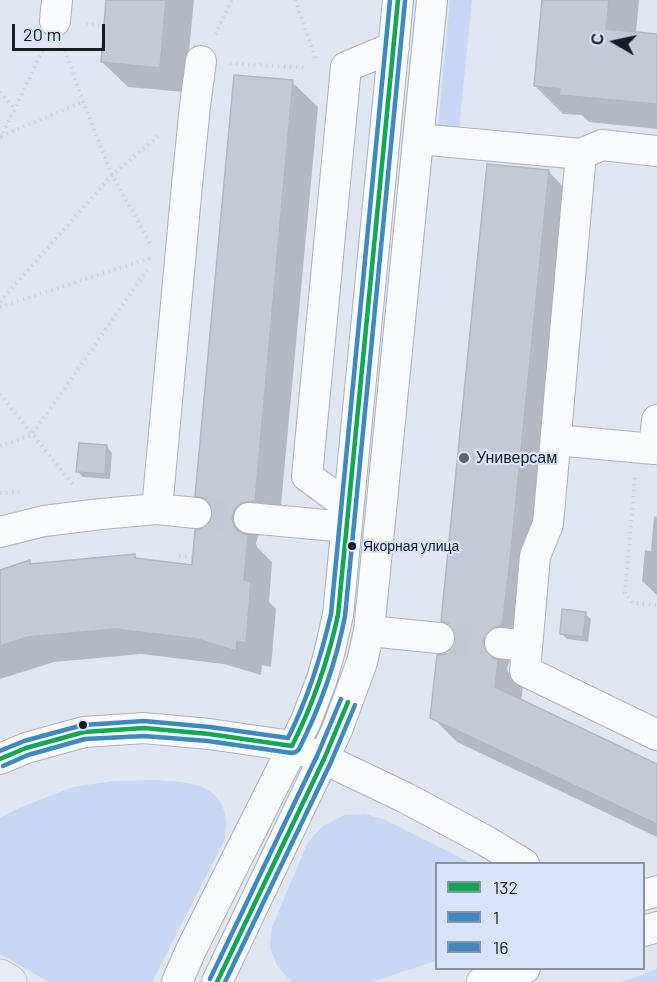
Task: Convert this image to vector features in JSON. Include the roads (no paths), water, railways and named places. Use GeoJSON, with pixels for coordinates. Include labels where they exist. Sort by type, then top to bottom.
{"type":"FeatureCollection","features":[{"type":"Feature","properties":{"kind":"main road"},"geometry":{"type":"LineString","coordinates":[[0,976],[10,982]]}},
{"type":"Feature","properties":{"kind":"street"},"geometry":{"type":"LineString","coordinates":[[177,982],[306,721],[322,680],[338,615],[398,0]]}},
{"type":"Feature","properties":{"kind":"street"},"geometry":{"type":"LineString","coordinates":[[217,982],[324,759],[352,691],[369,631],[432,0]]}},
{"type":"Feature","properties":{"kind":"street"},"geometry":{"type":"LineString","coordinates":[[347,517],[307,476],[346,67],[394,47]]}},
{"type":"Feature","properties":{"kind":"street"},"geometry":{"type":"LineString","coordinates":[[157,509],[201,61]]}},
{"type":"Feature","properties":{"kind":"street"},"geometry":{"type":"LineString","coordinates":[[419,139],[581,154],[602,145],[657,151]]}},
{"type":"Feature","properties":{"kind":"street"},"geometry":{"type":"LineString","coordinates":[[581,154],[548,524],[535,556],[514,644],[525,671],[657,735]]}},
{"type":"Feature","properties":{"kind":"street"},"geometry":{"type":"LineString","coordinates":[[556,440],[654,449],[657,420]]}},
{"type":"Feature","properties":{"kind":"street"},"geometry":{"type":"LineString","coordinates":[[0,532],[44,521],[101,514],[157,509],[196,513]]}},
{"type":"Feature","properties":{"kind":"street"},"geometry":{"type":"LineString","coordinates":[[249,518],[347,517]]}},
{"type":"Feature","properties":{"kind":"street"},"geometry":{"type":"LineString","coordinates":[[369,631],[439,638]]}},
{"type":"Feature","properties":{"kind":"street"},"geometry":{"type":"LineString","coordinates":[[0,759],[26,748],[84,732],[144,728],[209,734],[292,746],[406,798],[493,852],[519,862]]}},
{"type":"Feature","properties":{"kind":"street"},"geometry":{"type":"LineString","coordinates":[[483,982],[522,970]]}},
{"type":"Feature","properties":{"kind":"tunnel"},"geometry":{"type":"LineString","coordinates":[[196,513],[249,518]]}},
{"type":"Feature","properties":{"kind":"tunnel"},"geometry":{"type":"LineString","coordinates":[[439,638],[500,643]]}},
{"type":"Feature","properties":{"kind":"place","name":"Универсам"},"geometry":{"type":"Point","coordinates":[464,458]}},
{"type":"Feature","properties":{"kind":"place","name":"Якорная улица"},"geometry":{"type":"Point","coordinates":[352,546]}}]}
